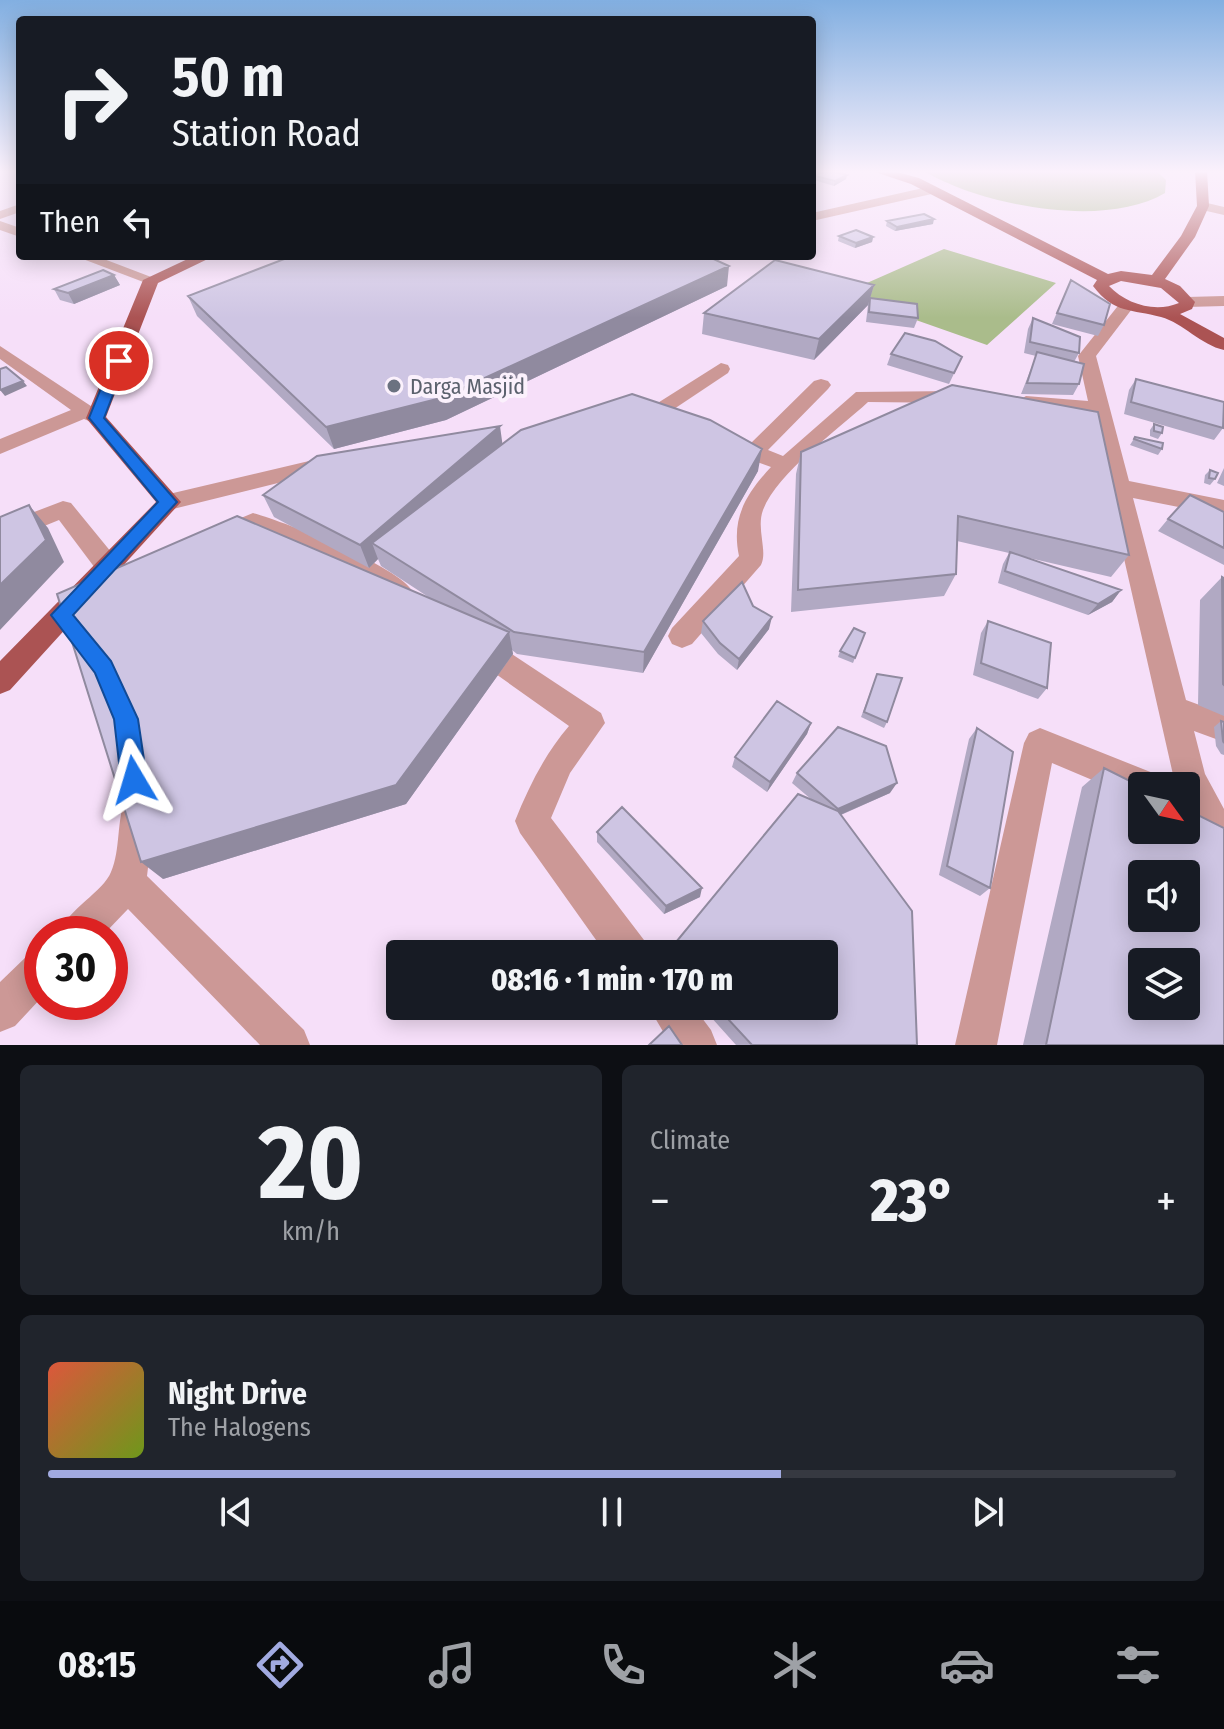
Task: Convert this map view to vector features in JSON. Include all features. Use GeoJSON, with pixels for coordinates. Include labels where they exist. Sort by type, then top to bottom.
{"type":"FeatureCollection","features":[{"type":"Feature","properties":{"kind":"main road"},"geometry":{"type":"LineString","coordinates":[[990,220],[1106,279],[1121,276],[1156,281],[1181,293],[1187,302],[1181,309],[1164,312]]}},
{"type":"Feature","properties":{"kind":"main road"},"geometry":{"type":"LineString","coordinates":[[1156,281],[1188,237],[1196,220]]}},
{"type":"Feature","properties":{"kind":"main road"},"geometry":{"type":"LineString","coordinates":[[0,681],[169,502],[91,415],[151,280],[198,260]]}},
{"type":"Feature","properties":{"kind":"main road"},"geometry":{"type":"LineString","coordinates":[[1106,279],[1101,286],[1104,291],[1127,305],[1164,312],[1224,345]]}},
{"type":"Feature","properties":{"kind":"street"},"geometry":{"type":"LineString","coordinates":[[94,260],[151,280]]}},
{"type":"Feature","properties":{"kind":"street"},"geometry":{"type":"LineString","coordinates":[[105,264],[114,260]]}},
{"type":"Feature","properties":{"kind":"street"},"geometry":{"type":"LineString","coordinates":[[1187,302],[1224,301]]}},
{"type":"Feature","properties":{"kind":"street"},"geometry":{"type":"LineString","coordinates":[[1127,305],[1087,356],[1188,772]]}},
{"type":"Feature","properties":{"kind":"street"},"geometry":{"type":"LineString","coordinates":[[3,359],[91,415]]}},
{"type":"Feature","properties":{"kind":"street"},"geometry":{"type":"LineString","coordinates":[[681,426],[641,411],[721,369]]}},
{"type":"Feature","properties":{"kind":"street"},"geometry":{"type":"LineString","coordinates":[[753,453],[821,385]]}},
{"type":"Feature","properties":{"kind":"street"},"geometry":{"type":"LineString","coordinates":[[682,636],[752,558],[746,540],[753,501],[786,465],[863,396],[981,398]]}},
{"type":"Feature","properties":{"kind":"street"},"geometry":{"type":"LineString","coordinates":[[1011,401],[1099,408]]}},
{"type":"Feature","properties":{"kind":"street"},"geometry":{"type":"LineString","coordinates":[[0,447],[91,415]]}},
{"type":"Feature","properties":{"kind":"street"},"geometry":{"type":"LineString","coordinates":[[710,437],[786,465]]}},
{"type":"Feature","properties":{"kind":"street"},"geometry":{"type":"LineString","coordinates":[[169,502],[351,457]]}},
{"type":"Feature","properties":{"kind":"street"},"geometry":{"type":"LineString","coordinates":[[1118,487],[1224,508]]}},
{"type":"Feature","properties":{"kind":"street"},"geometry":{"type":"LineString","coordinates":[[0,535],[63,509],[107,565]]}},
{"type":"Feature","properties":{"kind":"street"},"geometry":{"type":"LineString","coordinates":[[198,548],[253,521],[374,565],[420,606]]}},
{"type":"Feature","properties":{"kind":"street"},"geometry":{"type":"LineString","coordinates":[[86,646],[61,615],[130,581]]}},
{"type":"Feature","properties":{"kind":"street"},"geometry":{"type":"LineString","coordinates":[[459,633],[590,723],[559,762],[532,821],[620,940]]}},
{"type":"Feature","properties":{"kind":"street"},"geometry":{"type":"LineString","coordinates":[[1173,709],[1224,728]]}},
{"type":"Feature","properties":{"kind":"street"},"geometry":{"type":"LineString","coordinates":[[976,1045],[1040,743],[1128,779]]}},
{"type":"Feature","properties":{"kind":"street"},"geometry":{"type":"LineString","coordinates":[[95,916],[128,883],[138,810],[134,780]]}},
{"type":"Feature","properties":{"kind":"street"},"geometry":{"type":"LineString","coordinates":[[1200,812],[1224,845]]}},
{"type":"Feature","properties":{"kind":"street"},"geometry":{"type":"LineString","coordinates":[[128,883],[289,1045]]}},
{"type":"Feature","properties":{"kind":"street"},"geometry":{"type":"LineString","coordinates":[[0,1011],[24,987]]}},
{"type":"Feature","properties":{"kind":"street"},"geometry":{"type":"LineString","coordinates":[[678,1020],[696,1045]]}},
{"type":"Feature","properties":{"kind":"green space"},"geometry":{"type":"Polygon","coordinates":[[[944,249],[1056,283],[987,345],[842,294],[944,249]]]}},
{"type":"Feature","properties":{"kind":"building"},"geometry":{"type":"Polygon","coordinates":[[[894,220],[930,220],[897,227],[887,221],[894,220]]]}},
{"type":"Feature","properties":{"kind":"building"},"geometry":{"type":"Polygon","coordinates":[[[856,230],[873,237],[856,243],[839,236],[856,230]]]}},
{"type":"Feature","properties":{"kind":"building","name":"Darga Masjid"},"geometry":{"type":"Polygon","coordinates":[[[282,260],[716,260],[729,266],[441,398],[326,427],[188,296],[282,260]]]}},
{"type":"Feature","properties":{"kind":"building"},"geometry":{"type":"Polygon","coordinates":[[[775,260],[874,285],[819,339],[704,313],[775,260]]]}},
{"type":"Feature","properties":{"kind":"building"},"geometry":{"type":"Polygon","coordinates":[[[103,270],[114,275],[68,293],[54,289],[103,270]]]}},
{"type":"Feature","properties":{"kind":"building"},"geometry":{"type":"Polygon","coordinates":[[[1071,280],[1110,304],[1104,325],[1057,313],[1071,280]]]}},
{"type":"Feature","properties":{"kind":"building"},"geometry":{"type":"Polygon","coordinates":[[[870,298],[917,304],[918,318],[869,312],[870,298]]]}},
{"type":"Feature","properties":{"kind":"building"},"geometry":{"type":"Polygon","coordinates":[[[1033,318],[1080,337],[1079,353],[1030,342],[1033,318]]]}},
{"type":"Feature","properties":{"kind":"building"},"geometry":{"type":"Polygon","coordinates":[[[905,333],[935,341],[962,357],[954,373],[891,354],[905,333]]]}},
{"type":"Feature","properties":{"kind":"building"},"geometry":{"type":"Polygon","coordinates":[[[1037,352],[1084,364],[1079,384],[1027,383],[1037,352]]]}},
{"type":"Feature","properties":{"kind":"building"},"geometry":{"type":"Polygon","coordinates":[[[6,367],[23,381],[0,390],[0,369],[6,367]]]}},
{"type":"Feature","properties":{"kind":"building"},"geometry":{"type":"Polygon","coordinates":[[[1136,379],[1224,402],[1223,428],[1131,402],[1136,379]]]}},
{"type":"Feature","properties":{"kind":"building"},"geometry":{"type":"Polygon","coordinates":[[[952,385],[1098,412],[1129,555],[958,516],[956,574],[798,590],[801,452],[952,385]]]}},
{"type":"Feature","properties":{"kind":"building"},"geometry":{"type":"Polygon","coordinates":[[[632,394],[710,420],[762,449],[644,652],[514,632],[372,543],[521,430],[632,394]]]}},
{"type":"Feature","properties":{"kind":"building"},"geometry":{"type":"Polygon","coordinates":[[[1154,424],[1163,427],[1162,433],[1154,431],[1154,424]]]}},
{"type":"Feature","properties":{"kind":"building"},"geometry":{"type":"Polygon","coordinates":[[[500,426],[360,545],[263,495],[317,456],[500,426]]]}},
{"type":"Feature","properties":{"kind":"building"},"geometry":{"type":"Polygon","coordinates":[[[1134,439],[1163,443],[1162,449],[1134,439]]]}},
{"type":"Feature","properties":{"kind":"building"},"geometry":{"type":"Polygon","coordinates":[[[1210,470],[1218,473],[1215,479],[1209,478],[1210,470]]]}},
{"type":"Feature","properties":{"kind":"building"},"geometry":{"type":"Polygon","coordinates":[[[1190,495],[1224,512],[1224,548],[1168,519],[1190,495]]]}},
{"type":"Feature","properties":{"kind":"building"},"geometry":{"type":"Polygon","coordinates":[[[29,505],[46,540],[0,585],[0,517],[29,505]]]}},
{"type":"Feature","properties":{"kind":"building"},"geometry":{"type":"Polygon","coordinates":[[[237,516],[509,632],[396,785],[141,862],[57,594],[237,516]]]}},
{"type":"Feature","properties":{"kind":"building"},"geometry":{"type":"Polygon","coordinates":[[[1010,552],[1121,590],[1098,604],[1005,571],[1010,552]]]}},
{"type":"Feature","properties":{"kind":"building"},"geometry":{"type":"Polygon","coordinates":[[[1224,578],[1224,685],[1223,684],[1224,578]]]}},
{"type":"Feature","properties":{"kind":"building"},"geometry":{"type":"Polygon","coordinates":[[[742,582],[753,606],[772,617],[739,659],[720,643],[703,621],[742,582]]]}},
{"type":"Feature","properties":{"kind":"building"},"geometry":{"type":"Polygon","coordinates":[[[988,621],[1051,643],[1047,688],[981,663],[988,621]]]}},
{"type":"Feature","properties":{"kind":"building"},"geometry":{"type":"Polygon","coordinates":[[[854,628],[865,633],[855,658],[840,651],[854,628]]]}},
{"type":"Feature","properties":{"kind":"building"},"geometry":{"type":"Polygon","coordinates":[[[877,674],[902,678],[887,722],[864,712],[877,674]]]}},
{"type":"Feature","properties":{"kind":"building"},"geometry":{"type":"Polygon","coordinates":[[[777,701],[811,723],[770,782],[735,757],[777,701]]]}},
{"type":"Feature","properties":{"kind":"building"},"geometry":{"type":"Polygon","coordinates":[[[838,727],[886,746],[897,783],[838,809],[797,773],[838,727]]]}},
{"type":"Feature","properties":{"kind":"building"},"geometry":{"type":"Polygon","coordinates":[[[977,728],[1013,752],[990,888],[947,866],[977,728]]]}},
{"type":"Feature","properties":{"kind":"building"},"geometry":{"type":"Polygon","coordinates":[[[1104,768],[1128,780],[1128,844],[1200,844],[1200,816],[1224,828],[1224,1045],[1046,1045],[1104,768]]]}},
{"type":"Feature","properties":{"kind":"building"},"geometry":{"type":"Polygon","coordinates":[[[798,794],[838,811],[912,911],[917,1045],[752,1045],[729,1020],[838,1020],[838,940],[678,940],[798,794]]]}},
{"type":"Feature","properties":{"kind":"building"},"geometry":{"type":"Polygon","coordinates":[[[622,807],[702,888],[666,906],[597,832],[622,807]]]}},
{"type":"Feature","properties":{"kind":"building"},"geometry":{"type":"Polygon","coordinates":[[[669,1026],[682,1045],[649,1045],[669,1026]]]}},
{"type":"Feature","properties":{"kind":"place","name":"Darga Masjid"},"geometry":{"type":"Point","coordinates":[394,386]}},
{"type":"Feature","properties":{"kind":"route"},"geometry":{"type":"LineString","coordinates":[[119,361],[96,418],[169,502],[61,615],[103,667],[126,719],[134,780]]}}]}
